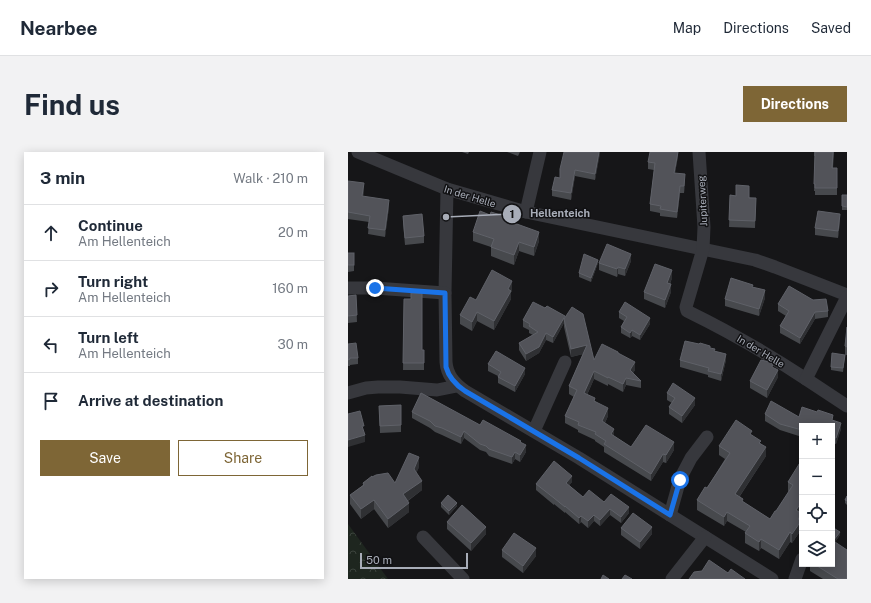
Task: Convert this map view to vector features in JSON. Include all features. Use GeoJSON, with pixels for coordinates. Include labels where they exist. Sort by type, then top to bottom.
{"type":"FeatureCollection","features":[{"type":"Feature","properties":{"kind":"street","name":"In der Helle"},"geometry":{"type":"LineString","coordinates":[[358,152],[447,189],[526,212],[755,260],[847,296],[806,379]]}},
{"type":"Feature","properties":{"kind":"street"},"geometry":{"type":"LineString","coordinates":[[526,212],[540,152]]}},
{"type":"Feature","properties":{"kind":"street","name":"Jupiterweg"},"geometry":{"type":"LineString","coordinates":[[699,152],[704,227],[703,249]]}},
{"type":"Feature","properties":{"kind":"street"},"geometry":{"type":"LineString","coordinates":[[447,189],[445,293],[446,367],[447,372],[457,386],[579,458],[772,579]]}},
{"type":"Feature","properties":{"kind":"street","name":"In der Helle"},"geometry":{"type":"LineString","coordinates":[[703,249],[686,307],[687,311],[774,358],[847,406]]}},
{"type":"Feature","properties":{"kind":"street"},"geometry":{"type":"LineString","coordinates":[[348,288],[375,288],[445,293]]}},
{"type":"Feature","properties":{"kind":"street"},"geometry":{"type":"LineString","coordinates":[[534,431],[564,362]]}},
{"type":"Feature","properties":{"kind":"street"},"geometry":{"type":"LineString","coordinates":[[348,392],[366,388],[383,387],[405,387],[437,390],[457,386]]}},
{"type":"Feature","properties":{"kind":"street"},"geometry":{"type":"LineString","coordinates":[[670,515],[680,480],[691,458],[707,436]]}},
{"type":"Feature","properties":{"kind":"street"},"geometry":{"type":"LineString","coordinates":[[423,537],[463,579]]}},
{"type":"Feature","properties":{"kind":"street"},"geometry":{"type":"LineString","coordinates":[[672,579],[705,537]]}},
{"type":"Feature","properties":{"kind":"street"},"geometry":{"type":"LineString","coordinates":[[795,579],[799,567]]}},
{"type":"Feature","properties":{"kind":"green space"},"geometry":{"type":"Polygon","coordinates":[[[348,524],[388,579],[348,579],[348,524]]]}},
{"type":"Feature","properties":{"kind":"building"},"geometry":{"type":"Polygon","coordinates":[[[564,152],[599,152],[595,174],[575,170],[571,193],[552,190],[555,177],[560,178],[560,169],[564,152]]]}},
{"type":"Feature","properties":{"kind":"building"},"geometry":{"type":"Polygon","coordinates":[[[650,152],[678,152],[674,173],[685,174],[684,186],[680,186],[677,212],[660,209],[661,206],[650,204],[655,163],[648,162],[650,152]]]}},
{"type":"Feature","properties":{"kind":"building"},"geometry":{"type":"Polygon","coordinates":[[[815,152],[833,152],[832,168],[837,168],[837,188],[815,188],[815,152]]]}},
{"type":"Feature","properties":{"kind":"building"},"geometry":{"type":"Polygon","coordinates":[[[348,181],[364,183],[362,196],[389,200],[385,230],[368,228],[370,216],[348,212],[348,181]]]}},
{"type":"Feature","properties":{"kind":"building"},"geometry":{"type":"Polygon","coordinates":[[[736,185],[749,186],[749,198],[756,198],[755,221],[729,220],[730,195],[736,196],[736,185]]]}},
{"type":"Feature","properties":{"kind":"building"},"geometry":{"type":"Polygon","coordinates":[[[842,195],[847,195],[847,207],[842,206],[842,195]]]}},
{"type":"Feature","properties":{"kind":"building"},"geometry":{"type":"Polygon","coordinates":[[[480,211],[490,215],[491,212],[504,216],[503,219],[539,232],[534,247],[519,242],[514,255],[491,247],[494,239],[473,232],[480,211]]]}},
{"type":"Feature","properties":{"kind":"building"},"geometry":{"type":"Polygon","coordinates":[[[818,211],[840,214],[838,231],[815,228],[818,211]]]}},
{"type":"Feature","properties":{"kind":"building"},"geometry":{"type":"Polygon","coordinates":[[[422,214],[424,236],[405,238],[403,216],[422,214]]]}},
{"type":"Feature","properties":{"kind":"building"},"geometry":{"type":"Polygon","coordinates":[[[607,244],[631,254],[625,269],[618,267],[617,269],[599,263],[607,244]]]}},
{"type":"Feature","properties":{"kind":"building"},"geometry":{"type":"Polygon","coordinates":[[[348,253],[354,253],[354,265],[348,265],[348,253]]]}},
{"type":"Feature","properties":{"kind":"building"},"geometry":{"type":"Polygon","coordinates":[[[584,254],[598,260],[591,278],[579,273],[584,254]]]}},
{"type":"Feature","properties":{"kind":"building"},"geometry":{"type":"Polygon","coordinates":[[[655,264],[672,270],[667,283],[671,284],[665,300],[644,292],[655,264]]]}},
{"type":"Feature","properties":{"kind":"building"},"geometry":{"type":"Polygon","coordinates":[[[492,270],[512,281],[508,289],[511,291],[494,321],[477,312],[472,322],[460,315],[470,297],[476,300],[492,270]]]}},
{"type":"Feature","properties":{"kind":"building"},"geometry":{"type":"Polygon","coordinates":[[[731,278],[753,285],[752,287],[765,290],[759,309],[725,299],[731,278]]]}},
{"type":"Feature","properties":{"kind":"building"},"geometry":{"type":"Polygon","coordinates":[[[789,286],[813,300],[826,299],[828,311],[815,312],[800,338],[780,326],[789,311],[778,304],[789,286]]]}},
{"type":"Feature","properties":{"kind":"building"},"geometry":{"type":"Polygon","coordinates":[[[411,293],[422,293],[422,350],[424,350],[424,363],[403,363],[404,299],[411,299],[411,293]]]}},
{"type":"Feature","properties":{"kind":"building"},"geometry":{"type":"Polygon","coordinates":[[[356,295],[357,315],[348,316],[348,296],[356,295]]]}},
{"type":"Feature","properties":{"kind":"building"},"geometry":{"type":"Polygon","coordinates":[[[533,302],[545,308],[547,306],[565,316],[553,337],[546,333],[539,347],[526,354],[519,343],[538,332],[529,326],[530,324],[523,320],[533,302]]]}},
{"type":"Feature","properties":{"kind":"building"},"geometry":{"type":"Polygon","coordinates":[[[625,302],[650,318],[640,335],[632,330],[630,333],[621,327],[627,317],[619,312],[625,302]]]}},
{"type":"Feature","properties":{"kind":"building"},"geometry":{"type":"Polygon","coordinates":[[[572,307],[583,314],[594,360],[602,344],[635,362],[630,370],[641,381],[626,378],[623,384],[594,371],[584,393],[595,398],[594,401],[608,408],[602,421],[614,429],[611,434],[631,447],[646,425],[674,442],[666,455],[663,454],[651,474],[604,444],[606,441],[595,434],[596,432],[578,425],[579,422],[565,416],[577,390],[569,386],[587,345],[571,349],[564,319],[572,307]]]}},
{"type":"Feature","properties":{"kind":"building"},"geometry":{"type":"Polygon","coordinates":[[[847,327],[847,347],[845,346],[847,327]]]}},
{"type":"Feature","properties":{"kind":"building"},"geometry":{"type":"Polygon","coordinates":[[[685,341],[710,346],[710,348],[715,349],[714,351],[726,354],[721,374],[708,371],[709,368],[680,360],[685,341]]]}},
{"type":"Feature","properties":{"kind":"building"},"geometry":{"type":"Polygon","coordinates":[[[356,343],[358,358],[350,358],[348,360],[348,344],[356,343]]]}},
{"type":"Feature","properties":{"kind":"building"},"geometry":{"type":"Polygon","coordinates":[[[496,351],[525,368],[515,386],[498,377],[501,372],[488,364],[496,351]]]}},
{"type":"Feature","properties":{"kind":"building"},"geometry":{"type":"Polygon","coordinates":[[[832,353],[845,355],[843,368],[831,367],[832,353]]]}},
{"type":"Feature","properties":{"kind":"building"},"geometry":{"type":"Polygon","coordinates":[[[761,360],[773,363],[772,367],[778,370],[767,390],[750,381],[761,360]]]}},
{"type":"Feature","properties":{"kind":"building"},"geometry":{"type":"Polygon","coordinates":[[[673,383],[695,398],[682,416],[669,407],[675,398],[667,393],[673,383]]]}},
{"type":"Feature","properties":{"kind":"building"},"geometry":{"type":"Polygon","coordinates":[[[421,393],[480,425],[483,420],[526,445],[520,455],[515,452],[512,457],[489,449],[480,444],[464,431],[461,437],[435,426],[430,421],[412,412],[421,393]]]}},
{"type":"Feature","properties":{"kind":"building"},"geometry":{"type":"Polygon","coordinates":[[[771,401],[799,417],[802,407],[833,415],[832,420],[841,423],[836,438],[835,423],[799,423],[799,429],[780,424],[765,414],[771,401]]]}},
{"type":"Feature","properties":{"kind":"building"},"geometry":{"type":"Polygon","coordinates":[[[401,405],[401,425],[380,426],[379,406],[401,405]]]}},
{"type":"Feature","properties":{"kind":"building"},"geometry":{"type":"Polygon","coordinates":[[[360,411],[365,435],[348,440],[348,414],[360,411]]]}},
{"type":"Feature","properties":{"kind":"building"},"geometry":{"type":"Polygon","coordinates":[[[736,420],[752,431],[750,434],[761,441],[759,443],[766,447],[735,494],[743,499],[742,501],[770,519],[793,485],[788,482],[799,464],[799,506],[796,510],[799,512],[799,524],[792,534],[790,532],[779,550],[761,539],[759,542],[745,533],[750,526],[727,512],[724,517],[697,500],[705,487],[707,488],[730,453],[719,446],[736,420]]]}},
{"type":"Feature","properties":{"kind":"building"},"geometry":{"type":"Polygon","coordinates":[[[409,453],[419,457],[414,469],[422,481],[403,494],[409,503],[388,519],[374,500],[361,509],[350,495],[364,485],[363,483],[372,476],[388,473],[395,483],[409,453]]]}},
{"type":"Feature","properties":{"kind":"building"},"geometry":{"type":"Polygon","coordinates":[[[554,461],[572,476],[566,483],[583,497],[589,490],[604,502],[611,494],[629,507],[621,517],[610,509],[600,520],[594,515],[588,521],[581,516],[579,518],[536,484],[554,461]]]}},
{"type":"Feature","properties":{"kind":"building"},"geometry":{"type":"Polygon","coordinates":[[[448,495],[457,503],[449,511],[441,503],[448,495]]]}},
{"type":"Feature","properties":{"kind":"building"},"geometry":{"type":"Polygon","coordinates":[[[462,505],[486,527],[471,543],[447,522],[462,505]]]}},
{"type":"Feature","properties":{"kind":"building"},"geometry":{"type":"Polygon","coordinates":[[[633,513],[652,527],[640,542],[621,528],[633,513]]]}},
{"type":"Feature","properties":{"kind":"building"},"geometry":{"type":"Polygon","coordinates":[[[835,529],[840,532],[835,538],[835,529]]]}},
{"type":"Feature","properties":{"kind":"building"},"geometry":{"type":"Polygon","coordinates":[[[514,533],[536,548],[523,566],[502,550],[514,533]]]}},
{"type":"Feature","properties":{"kind":"building"},"geometry":{"type":"Polygon","coordinates":[[[835,542],[847,550],[847,579],[838,579],[819,567],[835,567],[835,542]]]}},
{"type":"Feature","properties":{"kind":"building"},"geometry":{"type":"Polygon","coordinates":[[[709,560],[728,573],[731,569],[745,579],[689,579],[694,572],[702,571],[709,560]]]}},
{"type":"Feature","properties":{"kind":"building"},"geometry":{"type":"Polygon","coordinates":[[[603,575],[609,579],[601,579],[603,575]]]}},
{"type":"Feature","properties":{"kind":"building"},"geometry":{"type":"Polygon","coordinates":[[[625,575],[632,579],[622,579],[625,575]]]}},
{"type":"Feature","properties":{"kind":"place","name":"Hellenteich"},"geometry":{"type":"Point","coordinates":[446,217]}},
{"type":"Feature","properties":{"kind":"route"},"geometry":{"type":"LineString","coordinates":[[375,288],[445,293],[447,372],[457,386],[471,395],[489,404],[579,458],[670,515],[680,480]]}}]}
